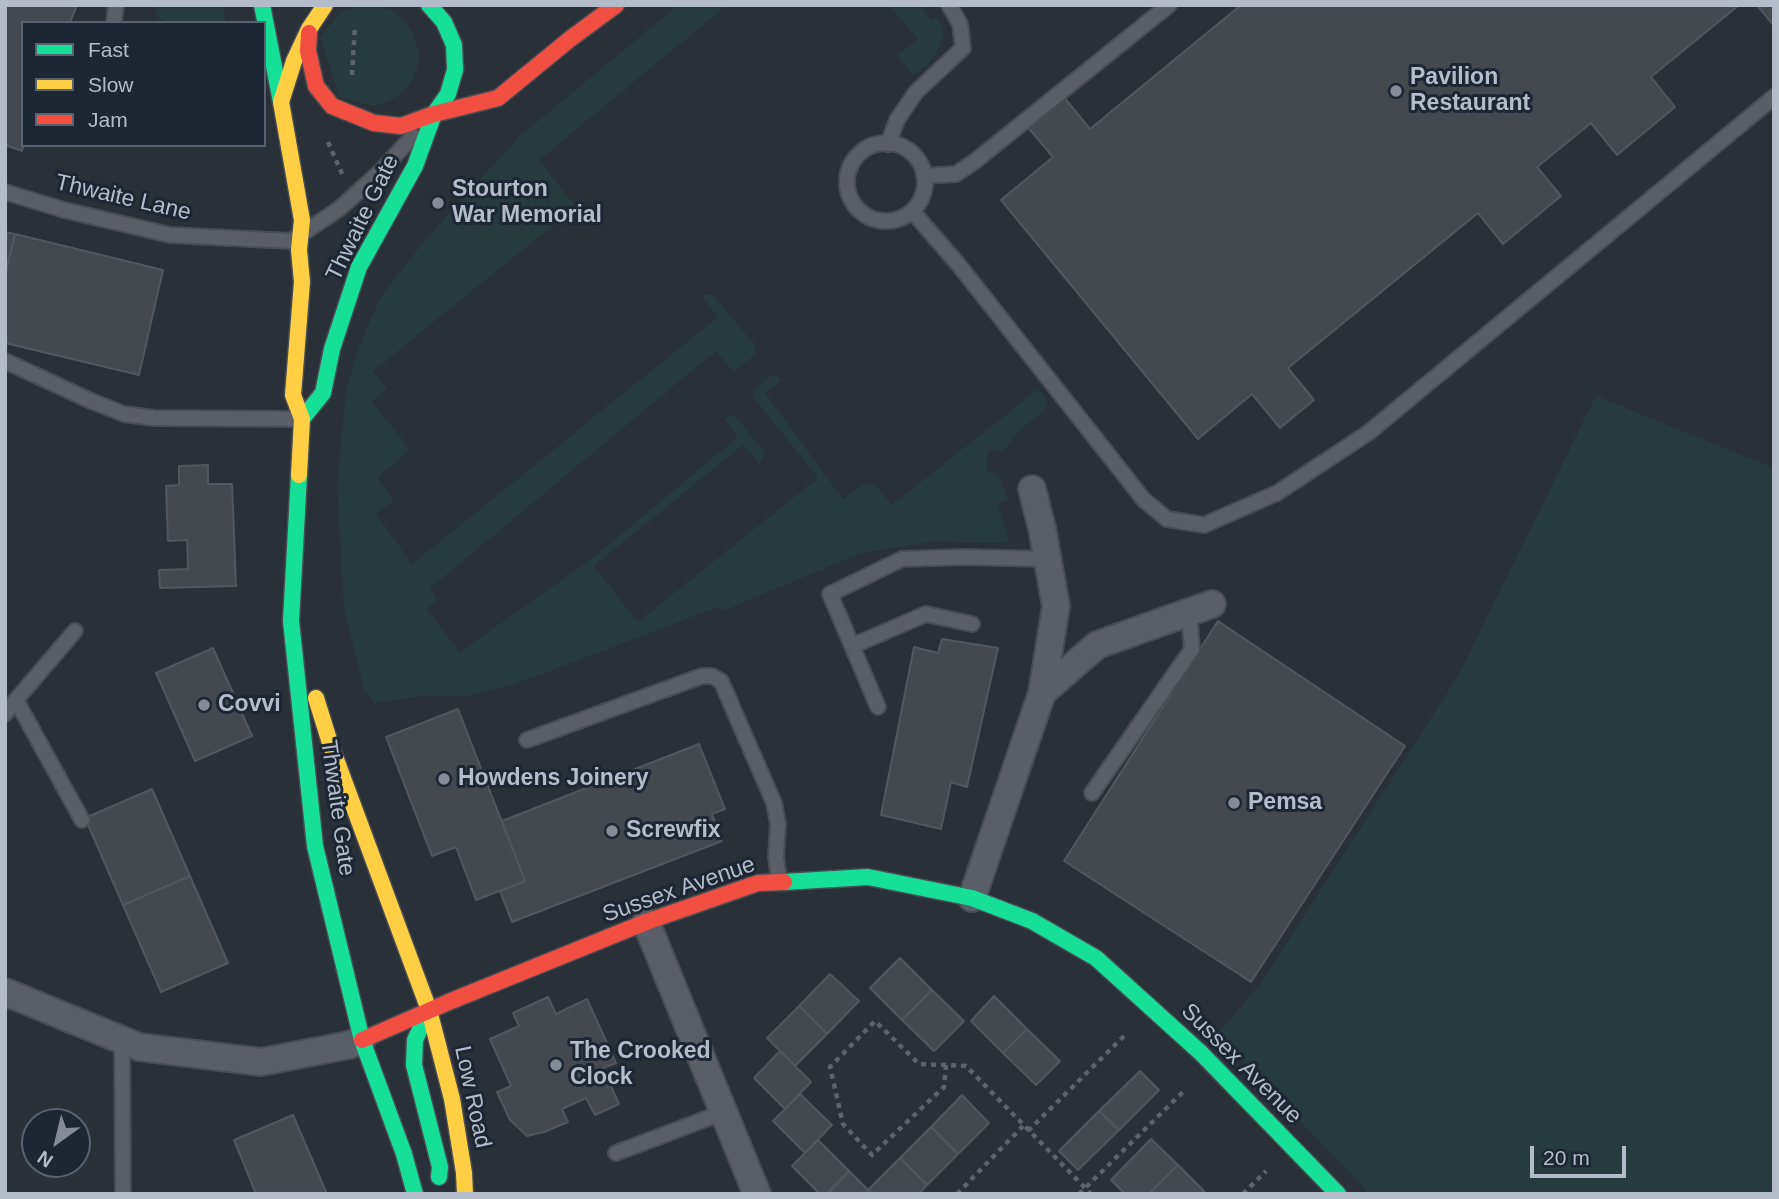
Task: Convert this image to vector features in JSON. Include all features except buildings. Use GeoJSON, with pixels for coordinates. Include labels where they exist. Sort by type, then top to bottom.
{"type":"FeatureCollection","features":[{"type":"Feature","properties":{"kind":"main road","name":"Thwaite Gate"},"geometry":{"type":"LineString","coordinates":[[325,5],[309,29],[294,61],[281,102],[302,220],[299,250],[302,282],[293,395],[302,419],[291,621],[315,846],[362,1040]]}},
{"type":"Feature","properties":{"kind":"main road","name":"Thwaite Gate"},"geometry":{"type":"LineString","coordinates":[[302,419],[323,393],[332,349],[359,267],[415,166],[434,114],[448,94],[455,70],[454,45],[444,22],[429,5]]}},
{"type":"Feature","properties":{"kind":"main road"},"geometry":{"type":"LineString","coordinates":[[267,29],[332,106],[374,123],[401,126],[434,114],[498,98],[616,5]]}},
{"type":"Feature","properties":{"kind":"main road"},"geometry":{"type":"LineString","coordinates":[[266,24],[281,102]]}},
{"type":"Feature","properties":{"kind":"main road"},"geometry":{"type":"LineString","coordinates":[[309,29],[307,51],[316,86]]}},
{"type":"Feature","properties":{"kind":"main road","name":"Thwaite Gate"},"geometry":{"type":"LineString","coordinates":[[291,621],[330,743],[429,1010]]}},
{"type":"Feature","properties":{"kind":"main road","name":"Sussex Avenue"},"geometry":{"type":"LineString","coordinates":[[362,1040],[646,922],[758,883],[868,877],[972,898],[1032,921],[1096,958],[1212,1064],[1338,1194]]}},
{"type":"Feature","properties":{"kind":"main road"},"geometry":{"type":"LineString","coordinates":[[429,1010],[415,1040],[414,1065],[440,1167],[437,1194]]}},
{"type":"Feature","properties":{"kind":"main road","name":"Low Road"},"geometry":{"type":"LineString","coordinates":[[429,1010],[452,1100],[466,1194]]}},
{"type":"Feature","properties":{"kind":"main road"},"geometry":{"type":"LineString","coordinates":[[362,1040],[404,1154],[415,1194]]}},
{"type":"Feature","properties":{"kind":"street"},"geometry":{"type":"LineString","coordinates":[[972,898],[1042,693],[1056,606],[1032,489]]}},
{"type":"Feature","properties":{"kind":"street"},"geometry":{"type":"LineString","coordinates":[[1042,693],[1097,645],[1201,608]]}},
{"type":"Feature","properties":{"kind":"street"},"geometry":{"type":"LineString","coordinates":[[646,922],[757,1194]]}},
{"type":"Feature","properties":{"kind":"street"},"geometry":{"type":"LineString","coordinates":[[5,992],[139,1047],[261,1062],[349,1045],[362,1040]]}},
{"type":"Feature","properties":{"kind":"lane"},"geometry":{"type":"LineString","coordinates":[[888,144],[897,120],[916,92],[962,48],[960,24],[949,5]]}},
{"type":"Feature","properties":{"kind":"lane"},"geometry":{"type":"LineString","coordinates":[[924,176],[956,174],[974,162],[1169,5]]}},
{"type":"Feature","properties":{"kind":"lane"},"geometry":{"type":"LineString","coordinates":[[912,211],[958,264],[1144,499],[1167,519],[1205,525],[1276,493],[1368,433],[1774,97]]}},
{"type":"Feature","properties":{"kind":"lane","name":"Thwaite Lane"},"geometry":{"type":"LineString","coordinates":[[5,192],[64,210],[170,235],[291,241],[339,209],[380,172],[434,114]]}},
{"type":"Feature","properties":{"kind":"lane"},"geometry":{"type":"LineString","coordinates":[[888,144],[901,146],[912,153],[920,163],[924,189],[920,201],[912,211],[902,218],[880,221],[863,214],[849,196],[848,176],[856,157],[865,149],[888,144]]}},
{"type":"Feature","properties":{"kind":"lane"},"geometry":{"type":"LineString","coordinates":[[5,361],[124,414],[154,418],[302,419]]}},
{"type":"Feature","properties":{"kind":"lane"},"geometry":{"type":"LineString","coordinates":[[878,707],[830,594],[902,559],[1048,559]]}},
{"type":"Feature","properties":{"kind":"lane"},"geometry":{"type":"LineString","coordinates":[[1092,793],[1192,649],[1201,608]]}},
{"type":"Feature","properties":{"kind":"lane"},"geometry":{"type":"LineString","coordinates":[[852,646],[926,614],[972,624]]}},
{"type":"Feature","properties":{"kind":"lane"},"geometry":{"type":"LineString","coordinates":[[5,714],[75,631]]}},
{"type":"Feature","properties":{"kind":"lane"},"geometry":{"type":"LineString","coordinates":[[527,740],[702,676],[712,676],[722,681],[774,803],[778,824],[776,857],[779,881]]}},
{"type":"Feature","properties":{"kind":"lane"},"geometry":{"type":"LineString","coordinates":[[16,701],[82,820]]}},
{"type":"Feature","properties":{"kind":"lane"},"geometry":{"type":"LineString","coordinates":[[122,1038],[123,1194]]}},
{"type":"Feature","properties":{"kind":"lane"},"geometry":{"type":"LineString","coordinates":[[616,1153],[724,1112]]}},
{"type":"Feature","properties":{"kind":"path"},"geometry":{"type":"LineString","coordinates":[[346,84],[352,75],[356,18]]}},
{"type":"Feature","properties":{"kind":"path"},"geometry":{"type":"LineString","coordinates":[[326,138],[344,180]]}},
{"type":"Feature","properties":{"kind":"path"},"geometry":{"type":"LineString","coordinates":[[1028,1131],[1152,1008]]}},
{"type":"Feature","properties":{"kind":"path"},"geometry":{"type":"LineString","coordinates":[[946,1065],[944,1087],[872,1154],[843,1124],[830,1067],[875,1021],[919,1064],[946,1065],[966,1066],[1091,1194]]}},
{"type":"Feature","properties":{"kind":"path"},"geometry":{"type":"LineString","coordinates":[[1079,1194],[1212,1064]]}},
{"type":"Feature","properties":{"kind":"path"},"geometry":{"type":"LineString","coordinates":[[957,1194],[1023,1126]]}},
{"type":"Feature","properties":{"kind":"green space"},"geometry":{"type":"Polygon","coordinates":[[[155,5],[223,5],[226,21],[166,21],[157,17],[155,5]]]}},
{"type":"Feature","properties":{"kind":"green space"},"geometry":{"type":"Polygon","coordinates":[[[375,5],[391,10],[404,20],[413,33],[418,49],[418,65],[412,80],[402,93],[388,102],[371,106],[339,97],[320,37],[341,12],[357,6],[375,5]]]}},
{"type":"Feature","properties":{"kind":"green space"},"geometry":{"type":"Polygon","coordinates":[[[678,5],[727,5],[539,160],[576,207],[373,371],[387,388],[372,402],[410,450],[377,478],[394,500],[376,514],[412,564],[718,317],[701,296],[714,296],[755,345],[756,354],[733,372],[716,351],[430,588],[437,600],[427,609],[460,652],[590,560],[738,437],[724,418],[736,417],[765,453],[760,464],[743,445],[594,566],[638,622],[818,478],[753,397],[754,390],[776,375],[781,380],[765,393],[843,499],[862,485],[874,484],[892,505],[1038,389],[1047,401],[1046,409],[1017,433],[1003,451],[988,450],[987,471],[998,474],[1008,500],[997,504],[1009,539],[1005,543],[932,542],[861,553],[723,611],[721,606],[518,683],[468,696],[423,696],[374,703],[364,690],[344,608],[337,487],[346,389],[359,347],[381,296],[426,239],[519,137],[678,5]]]}},
{"type":"Feature","properties":{"kind":"green space"},"geometry":{"type":"Polygon","coordinates":[[[889,5],[920,5],[931,20],[936,17],[943,28],[943,39],[937,53],[913,75],[897,55],[918,39],[889,5]]]}},
{"type":"Feature","properties":{"kind":"green space"},"geometry":{"type":"Polygon","coordinates":[[[1596,396],[1774,468],[1774,1194],[1370,1194],[1217,1034],[1259,986],[1458,676],[1596,396]]]}},
{"type":"Feature","properties":{"kind":"traffic: fast"},"geometry":{"type":"LineString","coordinates":[[262,5],[265,21]]}},
{"type":"Feature","properties":{"kind":"traffic: fast"},"geometry":{"type":"LineString","coordinates":[[302,419],[323,393],[332,349],[359,267],[415,166],[434,114],[448,94],[455,70],[454,45],[444,22],[429,5]]}},
{"type":"Feature","properties":{"kind":"traffic: fast"},"geometry":{"type":"LineString","coordinates":[[266,25],[281,102]]}},
{"type":"Feature","properties":{"kind":"traffic: fast"},"geometry":{"type":"LineString","coordinates":[[299,475],[291,621],[315,846],[362,1040],[404,1154],[415,1194]]}},
{"type":"Feature","properties":{"kind":"traffic: fast"},"geometry":{"type":"LineString","coordinates":[[784,882],[868,877],[972,898],[1032,921],[1096,958],[1201,1053],[1338,1194]]}},
{"type":"Feature","properties":{"kind":"traffic: fast"},"geometry":{"type":"LineString","coordinates":[[428,1012],[415,1040],[414,1065],[440,1167],[439,1177]]}},
{"type":"Feature","properties":{"kind":"traffic: slow"},"geometry":{"type":"LineString","coordinates":[[299,475],[302,419],[293,395],[302,282],[299,250],[302,220],[281,102],[294,61],[309,29],[325,5]]}},
{"type":"Feature","properties":{"kind":"traffic: slow"},"geometry":{"type":"LineString","coordinates":[[316,698],[330,743],[429,1010],[452,1099],[465,1194]]}},
{"type":"Feature","properties":{"kind":"traffic: jam"},"geometry":{"type":"LineString","coordinates":[[309,33],[308,51],[316,86],[332,106],[374,123],[401,126],[434,114],[498,98],[616,5]]}},
{"type":"Feature","properties":{"kind":"traffic: jam"},"geometry":{"type":"LineString","coordinates":[[362,1040],[646,922],[758,883],[784,882]]}},
{"type":"Feature","properties":{"kind":"place","name":"Pavilion Restaurant"},"geometry":{"type":"Point","coordinates":[1396,91]}},
{"type":"Feature","properties":{"kind":"place","name":"Stourton War Memorial"},"geometry":{"type":"Point","coordinates":[438,203]}},
{"type":"Feature","properties":{"kind":"place","name":"Covvi"},"geometry":{"type":"Point","coordinates":[204,705]}},
{"type":"Feature","properties":{"kind":"place","name":"Howdens Joinery"},"geometry":{"type":"Point","coordinates":[444,779]}},
{"type":"Feature","properties":{"kind":"place","name":"Pemsa"},"geometry":{"type":"Point","coordinates":[1234,803]}},
{"type":"Feature","properties":{"kind":"place","name":"Screwfix"},"geometry":{"type":"Point","coordinates":[612,831]}},
{"type":"Feature","properties":{"kind":"place","name":"The Crooked Clock"},"geometry":{"type":"Point","coordinates":[556,1065]}}]}
